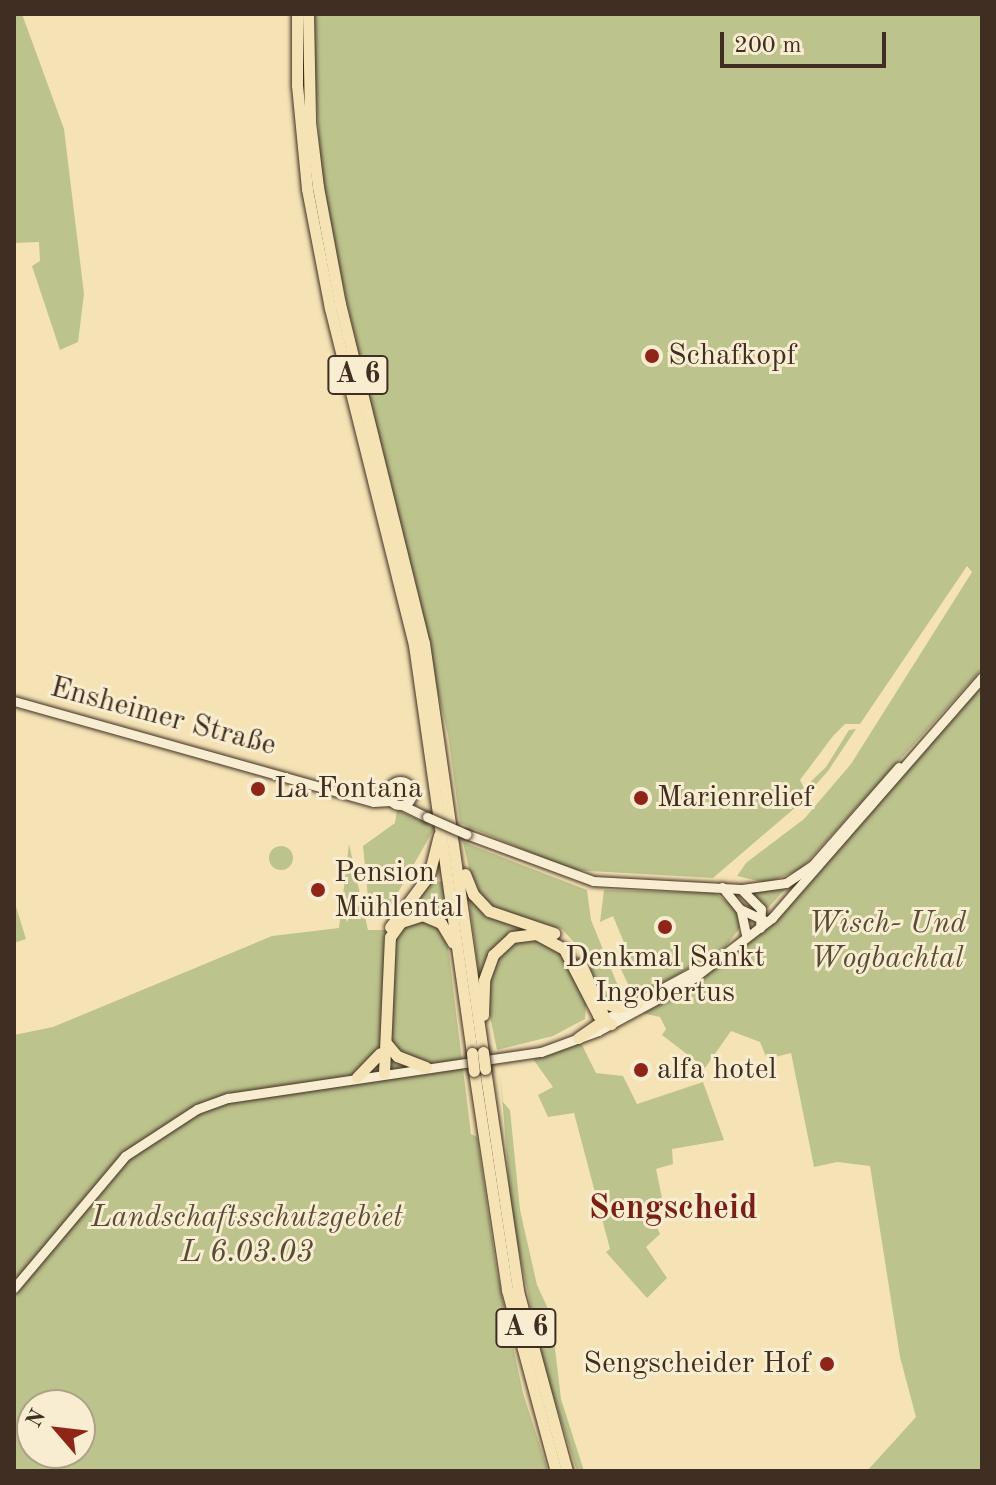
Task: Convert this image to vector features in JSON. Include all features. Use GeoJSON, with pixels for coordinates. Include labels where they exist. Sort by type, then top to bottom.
{"type":"FeatureCollection","features":[{"type":"Feature","properties":{"kind":"highway","name":"A 6"},"geometry":{"type":"LineString","coordinates":[[297,14],[299,120],[316,238],[408,619],[438,800],[466,1012],[477,1052]]}},
{"type":"Feature","properties":{"kind":"highway","name":"A 6"},"geometry":{"type":"LineString","coordinates":[[308,14],[310,122],[326,235],[424,643],[456,843],[479,1070],[507,1290],[556,1471]]}},
{"type":"Feature","properties":{"kind":"highway"},"geometry":{"type":"LineString","coordinates":[[384,1073],[385,940],[434,863],[438,800]]}},
{"type":"Feature","properties":{"kind":"highway"},"geometry":{"type":"LineString","coordinates":[[456,843],[467,881],[483,907],[564,940],[596,1003],[593,1017],[580,1034]]}},
{"type":"Feature","properties":{"kind":"highway"},"geometry":{"type":"LineString","coordinates":[[357,1077],[383,1048],[387,947],[395,929],[408,918],[429,916],[449,933],[466,1012]]}},
{"type":"Feature","properties":{"kind":"highway"},"geometry":{"type":"LineString","coordinates":[[477,1052],[486,970],[493,955],[512,937],[542,935],[559,945],[608,1022],[580,1034]]}},
{"type":"Feature","properties":{"kind":"highway"},"geometry":{"type":"LineString","coordinates":[[596,1003],[617,1007],[638,1003]]}},
{"type":"Feature","properties":{"kind":"highway"},"geometry":{"type":"LineString","coordinates":[[383,1048],[426,1067]]}},
{"type":"Feature","properties":{"kind":"highway","name":"A 6"},"geometry":{"type":"LineString","coordinates":[[479,1070],[518,1291],[567,1471]]}},
{"type":"Feature","properties":{"kind":"main road"},"geometry":{"type":"LineString","coordinates":[[608,1022],[717,964],[765,922],[982,677]]}},
{"type":"Feature","properties":{"kind":"main road","name":"Ensheimer Straße"},"geometry":{"type":"LineString","coordinates":[[14,701],[373,802],[389,797]]}},
{"type":"Feature","properties":{"kind":"main road"},"geometry":{"type":"LineString","coordinates":[[608,1022],[765,922],[959,704]]}},
{"type":"Feature","properties":{"kind":"main road"},"geometry":{"type":"LineString","coordinates":[[405,804],[412,792],[406,783],[395,782],[389,797],[422,816],[577,877],[741,889],[786,883],[816,863]]}},
{"type":"Feature","properties":{"kind":"main road"},"geometry":{"type":"LineString","coordinates":[[722,887],[740,909],[765,922]]}},
{"type":"Feature","properties":{"kind":"main road"},"geometry":{"type":"LineString","coordinates":[[741,889],[758,903],[765,922]]}},
{"type":"Feature","properties":{"kind":"main road"},"geometry":{"type":"LineString","coordinates":[[740,909],[746,934]]}},
{"type":"Feature","properties":{"kind":"main road"},"geometry":{"type":"LineString","coordinates":[[14,1288],[102,1180],[172,1121],[228,1098],[504,1058],[580,1034]]}},
{"type":"Feature","properties":{"kind":"green space"},"geometry":{"type":"Polygon","coordinates":[[[14,14],[22,14],[64,129],[84,294],[78,342],[60,350],[32,266],[40,261],[39,242],[14,243],[14,14]]]}},
{"type":"Feature","properties":{"kind":"green space"},"geometry":{"type":"Polygon","coordinates":[[[311,14],[982,14],[982,669],[801,869],[767,883],[737,876],[746,863],[804,819],[851,764],[972,572],[967,566],[860,724],[845,724],[833,736],[800,780],[804,788],[826,767],[849,730],[856,729],[828,771],[796,807],[713,878],[572,870],[460,823],[448,735],[323,200],[311,14]]]}},
{"type":"Feature","properties":{"kind":"green space","name":"Wisch- Und Wogbachtal"},"geometry":{"type":"Polygon","coordinates":[[[982,672],[982,1471],[867,1471],[916,1417],[900,1357],[870,1166],[837,1162],[814,1167],[791,1053],[767,1059],[760,1042],[731,1031],[705,1068],[662,1035],[666,1029],[660,1017],[642,1013],[718,965],[766,926],[846,841],[982,672]]]}},
{"type":"Feature","properties":{"kind":"green space"},"geometry":{"type":"Polygon","coordinates":[[[397,810],[435,827],[383,919],[370,918],[363,846],[395,823],[397,810]]]}},
{"type":"Feature","properties":{"kind":"green space"},"geometry":{"type":"Polygon","coordinates":[[[463,842],[587,890],[591,920],[625,1003],[605,1000],[582,951],[562,929],[491,909],[474,891],[463,842]]]}},
{"type":"Feature","properties":{"kind":"green space","name":"Landschaftsschutzgebiet L 6.03.03"},"geometry":{"type":"Polygon","coordinates":[[[349,844],[368,930],[399,930],[415,919],[430,920],[447,939],[471,1134],[477,1137],[497,1272],[523,1393],[548,1471],[14,1471],[14,1035],[53,1027],[272,936],[339,928],[349,844]]]}},
{"type":"Feature","properties":{"kind":"green space"},"geometry":{"type":"Polygon","coordinates":[[[281,846],[289,850],[293,858],[289,866],[281,870],[273,866],[269,858],[273,850],[281,846]]]}},
{"type":"Feature","properties":{"kind":"green space"},"geometry":{"type":"Polygon","coordinates":[[[444,881],[450,929],[441,918],[398,919],[431,882],[444,881]]]}},
{"type":"Feature","properties":{"kind":"green space"},"geometry":{"type":"Polygon","coordinates":[[[789,885],[767,909],[750,892],[765,891],[789,885]]]}},
{"type":"Feature","properties":{"kind":"green space"},"geometry":{"type":"Polygon","coordinates":[[[468,890],[480,907],[544,931],[565,946],[544,933],[497,944],[481,991],[468,890]]]}},
{"type":"Feature","properties":{"kind":"green space"},"geometry":{"type":"Polygon","coordinates":[[[604,890],[715,893],[733,906],[742,925],[726,946],[635,999],[618,963],[630,957],[613,916],[600,922],[604,890]]]}},
{"type":"Feature","properties":{"kind":"green space"},"geometry":{"type":"Polygon","coordinates":[[[14,900],[26,939],[14,943],[14,900]]]}},
{"type":"Feature","properties":{"kind":"green space"},"geometry":{"type":"Polygon","coordinates":[[[538,938],[562,953],[586,1004],[585,1019],[553,1036],[497,1050],[488,1007],[491,964],[510,941],[538,938]]]}},
{"type":"Feature","properties":{"kind":"green space"},"geometry":{"type":"Polygon","coordinates":[[[581,1043],[596,1073],[623,1076],[637,1104],[703,1082],[724,1140],[672,1149],[673,1164],[656,1169],[662,1198],[649,1207],[660,1234],[646,1247],[667,1278],[647,1298],[606,1252],[610,1249],[574,1113],[548,1117],[538,1095],[553,1087],[533,1059],[581,1043]]]}},
{"type":"Feature","properties":{"kind":"green space"},"geometry":{"type":"Polygon","coordinates":[[[500,1072],[503,1102],[510,1110],[520,1210],[537,1285],[551,1315],[561,1399],[584,1471],[577,1471],[544,1367],[512,1219],[500,1072]]]}},
{"type":"Feature","properties":{"kind":"place","name":"Schafkopf"},"geometry":{"type":"Point","coordinates":[652,356]}},
{"type":"Feature","properties":{"kind":"place","name":"La Fontana"},"geometry":{"type":"Point","coordinates":[258,789]}},
{"type":"Feature","properties":{"kind":"place","name":"Marienrelief"},"geometry":{"type":"Point","coordinates":[641,798]}},
{"type":"Feature","properties":{"kind":"place","name":"Pension Mühlental"},"geometry":{"type":"Point","coordinates":[318,890]}},
{"type":"Feature","properties":{"kind":"place","name":"Denkmal Sankt Ingobertus"},"geometry":{"type":"Point","coordinates":[665,927]}},
{"type":"Feature","properties":{"kind":"place","name":"alfa hotel"},"geometry":{"type":"Point","coordinates":[641,1070]}},
{"type":"Feature","properties":{"kind":"place","name":"Sengscheider Hof"},"geometry":{"type":"Point","coordinates":[827,1364]}},
{"type":"Feature","properties":{"kind":"district","name":"Sengscheid"},"geometry":{"type":"Point","coordinates":[673,1210]}}]}
